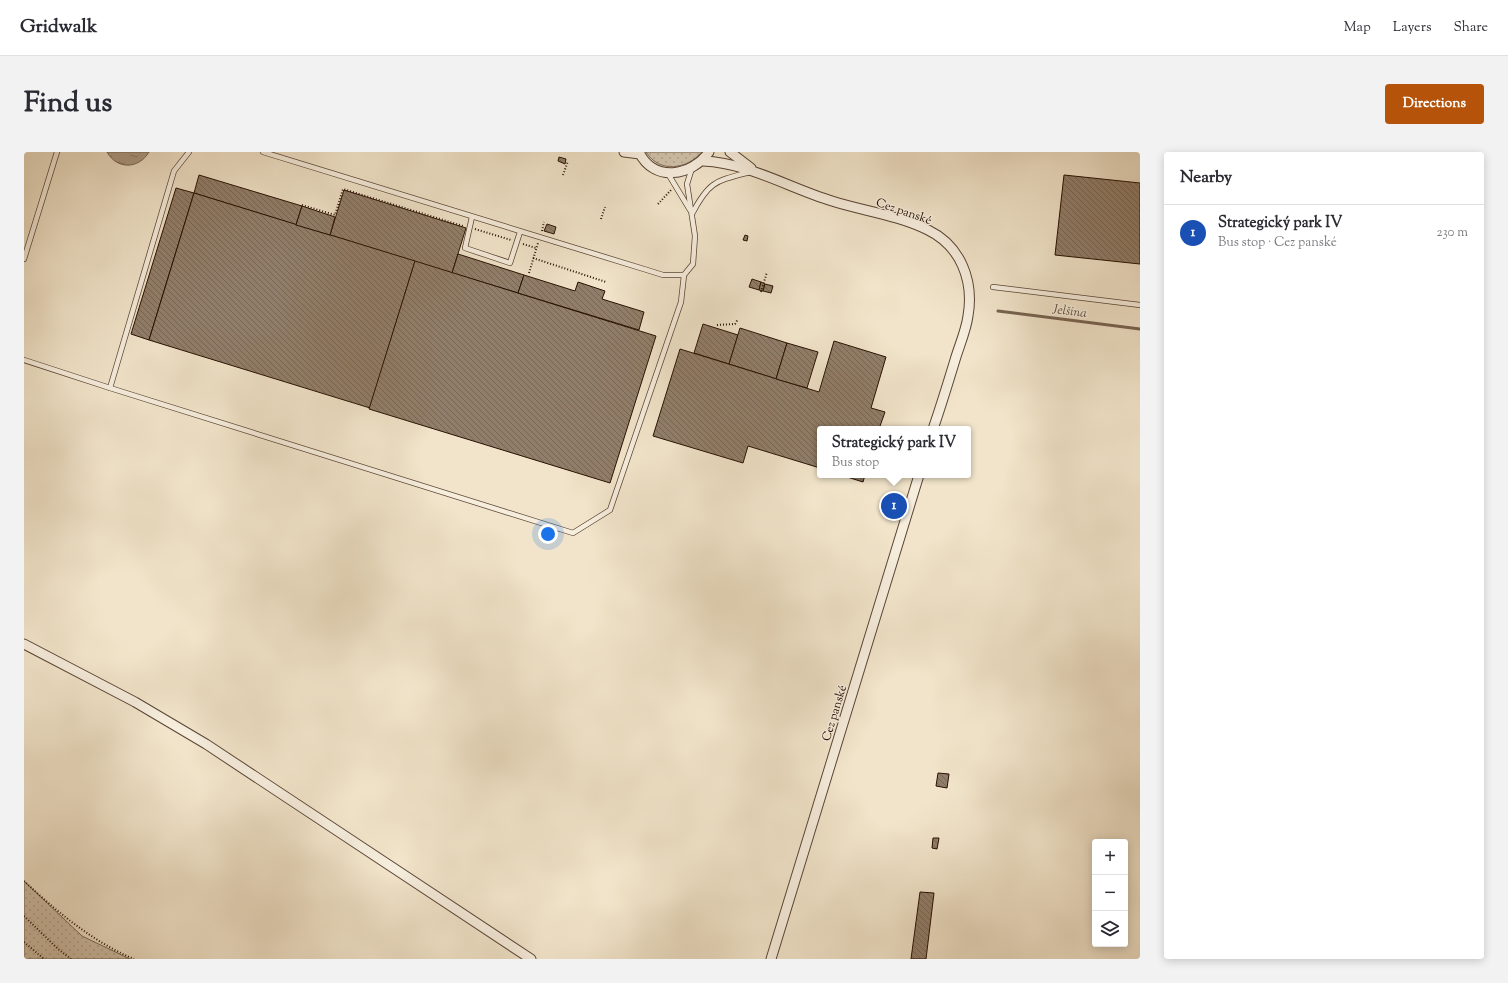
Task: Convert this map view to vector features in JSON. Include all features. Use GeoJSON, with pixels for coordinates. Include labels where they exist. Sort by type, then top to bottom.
{"type":"FeatureCollection","features":[{"type":"Feature","properties":{"kind":"street"},"geometry":{"type":"LineString","coordinates":[[624,152],[640,153],[656,168],[667,172],[680,172],[692,168],[703,161],[709,152]]}},
{"type":"Feature","properties":{"kind":"street","name":"Cez panské"},"geometry":{"type":"LineString","coordinates":[[730,152],[756,171]]}},
{"type":"Feature","properties":{"kind":"street","name":"Cez panské"},"geometry":{"type":"LineString","coordinates":[[703,161],[721,162],[756,171],[832,201],[907,222],[928,230],[947,242],[961,259],[969,284],[968,316],[935,426]]}},
{"type":"Feature","properties":{"kind":"street","name":"Cez panské"},"geometry":{"type":"LineString","coordinates":[[771,959],[918,478]]}},
{"type":"Feature","properties":{"kind":"street"},"geometry":{"type":"LineString","coordinates":[[24,644],[135,702],[206,744],[531,959]]}},
{"type":"Feature","properties":{"kind":"lane"},"geometry":{"type":"LineString","coordinates":[[24,259],[57,152]]}},
{"type":"Feature","properties":{"kind":"lane"},"geometry":{"type":"LineString","coordinates":[[110,388],[174,171],[189,152]]}},
{"type":"Feature","properties":{"kind":"lane"},"geometry":{"type":"LineString","coordinates":[[263,152],[663,275],[684,275]]}},
{"type":"Feature","properties":{"kind":"lane"},"geometry":{"type":"LineString","coordinates":[[24,360],[573,533],[610,510],[681,302],[684,275],[693,264],[695,236],[688,184],[692,168]]}},
{"type":"Feature","properties":{"kind":"lane"},"geometry":{"type":"LineString","coordinates":[[692,214],[701,195],[719,180],[756,171]]}},
{"type":"Feature","properties":{"kind":"lane"},"geometry":{"type":"LineString","coordinates":[[667,172],[692,214]]}},
{"type":"Feature","properties":{"kind":"lane"},"geometry":{"type":"LineString","coordinates":[[472,217],[471,228],[465,248],[510,263],[520,232]]}},
{"type":"Feature","properties":{"kind":"lane"},"geometry":{"type":"LineString","coordinates":[[993,287],[1140,306]]}},
{"type":"Feature","properties":{"kind":"path"},"geometry":{"type":"LineString","coordinates":[[563,175],[568,161]]}},
{"type":"Feature","properties":{"kind":"path"},"geometry":{"type":"LineString","coordinates":[[302,205],[335,214],[343,189],[537,247],[529,273]]}},
{"type":"Feature","properties":{"kind":"path"},"geometry":{"type":"LineString","coordinates":[[658,204],[672,189]]}},
{"type":"Feature","properties":{"kind":"path"},"geometry":{"type":"LineString","coordinates":[[601,220],[605,207]]}},
{"type":"Feature","properties":{"kind":"path"},"geometry":{"type":"LineString","coordinates":[[533,258],[606,282]]}},
{"type":"Feature","properties":{"kind":"path"},"geometry":{"type":"LineString","coordinates":[[760,292],[767,272]]}},
{"type":"Feature","properties":{"kind":"path"},"geometry":{"type":"LineString","coordinates":[[717,326],[735,324],[738,319]]}},
{"type":"Feature","properties":{"kind":"path"},"geometry":{"type":"LineString","coordinates":[[24,881],[70,920],[117,952],[134,959]]}},
{"type":"Feature","properties":{"kind":"path"},"geometry":{"type":"LineString","coordinates":[[24,916],[58,949],[71,959]]}},
{"type":"Feature","properties":{"kind":"path"},"geometry":{"type":"LineString","coordinates":[[24,942],[44,959]]}},
{"type":"Feature","properties":{"kind":"shaded area"},"geometry":{"type":"Polygon","coordinates":[[[646,152],[702,152],[689,162],[674,167],[659,164],[646,152]]]}},
{"type":"Feature","properties":{"kind":"shaded area"},"geometry":{"type":"Polygon","coordinates":[[[24,881],[82,936],[130,959],[24,959],[24,881]]]}},
{"type":"Feature","properties":{"kind":"water"},"geometry":{"type":"Polygon","coordinates":[[[107,152],[149,152],[140,162],[128,165],[116,162],[107,152]]]}},
{"type":"Feature","properties":{"kind":"building"},"geometry":{"type":"Polygon","coordinates":[[[559,157],[566,159],[565,164],[558,161],[559,157]]]}},
{"type":"Feature","properties":{"kind":"building"},"geometry":{"type":"Polygon","coordinates":[[[199,175],[302,206],[296,225],[194,193],[199,175]]]}},
{"type":"Feature","properties":{"kind":"building"},"geometry":{"type":"Polygon","coordinates":[[[1064,175],[1140,183],[1140,264],[1055,255],[1064,175]]]}},
{"type":"Feature","properties":{"kind":"building"},"geometry":{"type":"Polygon","coordinates":[[[176,188],[194,193],[149,340],[131,334],[176,188]]]}},
{"type":"Feature","properties":{"kind":"building"},"geometry":{"type":"Polygon","coordinates":[[[344,190],[466,228],[452,273],[330,235],[344,190]]]}},
{"type":"Feature","properties":{"kind":"building"},"geometry":{"type":"Polygon","coordinates":[[[194,193],[415,261],[370,408],[149,340],[194,193]]]}},
{"type":"Feature","properties":{"kind":"building"},"geometry":{"type":"Polygon","coordinates":[[[302,206],[335,217],[330,235],[296,225],[302,206]]]}},
{"type":"Feature","properties":{"kind":"building"},"geometry":{"type":"Polygon","coordinates":[[[547,224],[556,227],[554,234],[544,231],[547,224]]]}},
{"type":"Feature","properties":{"kind":"building"},"geometry":{"type":"Polygon","coordinates":[[[745,235],[748,236],[747,241],[743,240],[745,235]]]}},
{"type":"Feature","properties":{"kind":"building"},"geometry":{"type":"Polygon","coordinates":[[[458,254],[524,275],[518,293],[452,273],[458,254]]]}},
{"type":"Feature","properties":{"kind":"building"},"geometry":{"type":"Polygon","coordinates":[[[415,261],[656,336],[610,483],[369,409],[415,261]]]}},
{"type":"Feature","properties":{"kind":"building"},"geometry":{"type":"Polygon","coordinates":[[[524,275],[575,291],[578,282],[605,291],[602,299],[644,312],[639,330],[518,293],[524,275]]]}},
{"type":"Feature","properties":{"kind":"building"},"geometry":{"type":"Polygon","coordinates":[[[752,279],[761,282],[759,290],[749,287],[752,279]]]}},
{"type":"Feature","properties":{"kind":"building"},"geometry":{"type":"Polygon","coordinates":[[[761,282],[765,284],[763,291],[759,290],[761,282]]]}},
{"type":"Feature","properties":{"kind":"building"},"geometry":{"type":"Polygon","coordinates":[[[765,284],[773,286],[771,293],[763,291],[765,284]]]}},
{"type":"Feature","properties":{"kind":"building"},"geometry":{"type":"Polygon","coordinates":[[[703,324],[738,335],[729,364],[694,353],[703,324]]]}},
{"type":"Feature","properties":{"kind":"building"},"geometry":{"type":"Polygon","coordinates":[[[740,328],[787,343],[776,379],[729,364],[740,328]]]}},
{"type":"Feature","properties":{"kind":"building"},"geometry":{"type":"Polygon","coordinates":[[[834,341],[886,357],[871,408],[885,412],[880,426],[817,426],[817,467],[748,446],[743,463],[653,436],[680,349],[819,392],[834,341]]]}},
{"type":"Feature","properties":{"kind":"building"},"geometry":{"type":"Polygon","coordinates":[[[787,343],[818,352],[807,388],[776,379],[787,343]]]}},
{"type":"Feature","properties":{"kind":"building"},"geometry":{"type":"Polygon","coordinates":[[[850,478],[864,478],[863,482],[850,478]]]}},
{"type":"Feature","properties":{"kind":"building"},"geometry":{"type":"Polygon","coordinates":[[[938,773],[949,774],[947,788],[936,786],[938,773]]]}},
{"type":"Feature","properties":{"kind":"building"},"geometry":{"type":"Polygon","coordinates":[[[933,838],[939,838],[937,849],[932,848],[933,838]]]}},
{"type":"Feature","properties":{"kind":"building"},"geometry":{"type":"Polygon","coordinates":[[[920,892],[934,893],[926,959],[911,959],[920,892]]]}},
{"type":"Feature","properties":{"kind":"waterway","name":"Jelšina"},"geometry":{"type":"LineString","coordinates":[[998,311],[1140,329]]}},
{"type":"Feature","properties":{"kind":"place","name":"Strategický park IV"},"geometry":{"type":"Point","coordinates":[894,506]}}]}
